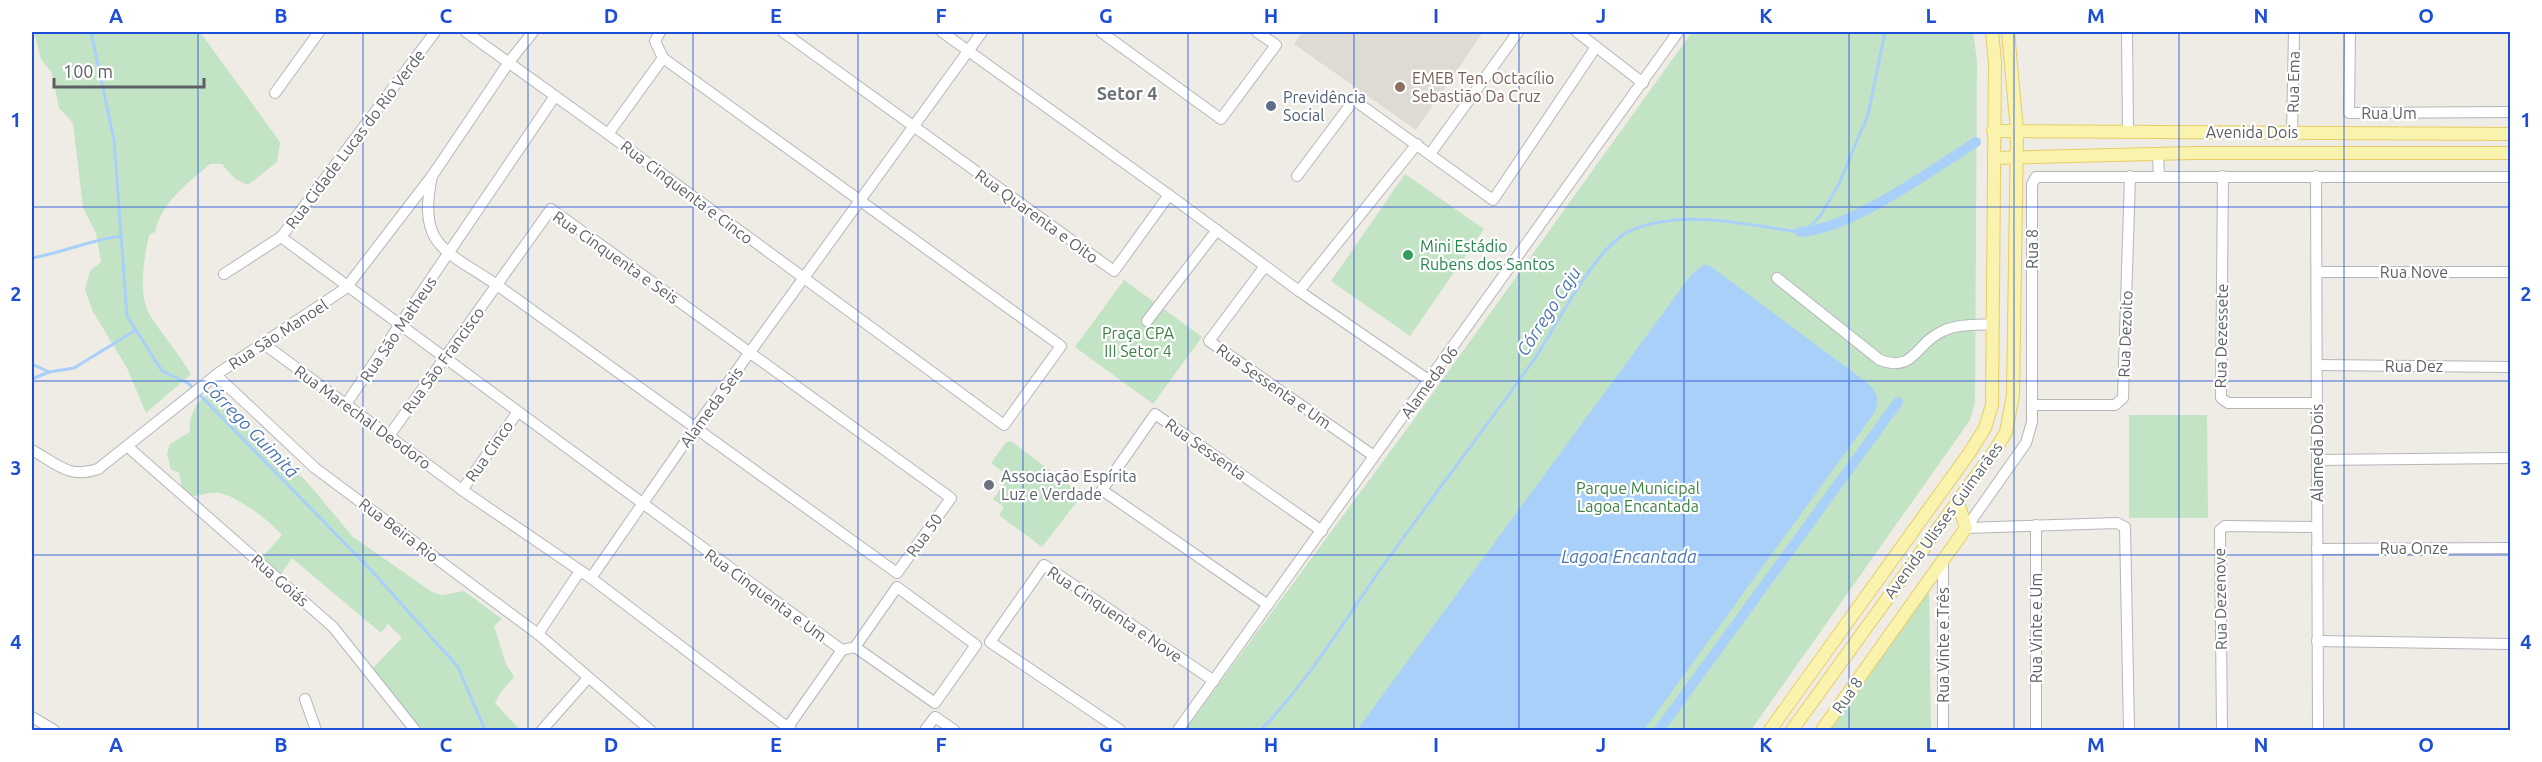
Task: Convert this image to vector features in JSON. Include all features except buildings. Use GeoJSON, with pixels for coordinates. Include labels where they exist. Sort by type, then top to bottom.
{"type":"FeatureCollection","features":[{"type":"Feature","properties":{"kind":"main road","name":"Avenida Ulisses Guimarães"},"geometry":{"type":"LineString","coordinates":[[1770,730],[1985,428],[1992,405],[1994,324],[1995,62],[1992,32]]}},
{"type":"Feature","properties":{"kind":"main road","name":"Avenida Ulisses Guimarães"},"geometry":{"type":"LineString","coordinates":[[1792,730],[1995,450],[2010,416],[2013,395],[2017,131],[2008,32]]}},
{"type":"Feature","properties":{"kind":"main road","name":"Avenida Dois"},"geometry":{"type":"LineString","coordinates":[[1994,131],[2511,134]]}},
{"type":"Feature","properties":{"kind":"main road","name":"Avenida Dois"},"geometry":{"type":"LineString","coordinates":[[1994,158],[2158,154],[2511,153]]}},
{"type":"Feature","properties":{"kind":"main road"},"geometry":{"type":"LineString","coordinates":[[1958,499],[1966,528]]}},
{"type":"Feature","properties":{"kind":"main road","name":"Rua 8"},"geometry":{"type":"LineString","coordinates":[[1822,730],[1966,528]]}},
{"type":"Feature","properties":{"kind":"street"},"geometry":{"type":"LineString","coordinates":[[275,93],[319,32]]}},
{"type":"Feature","properties":{"kind":"street","name":"Rua Cidade Lucas do Rio Verde"},"geometry":{"type":"LineString","coordinates":[[346,288],[281,237],[435,32]]}},
{"type":"Feature","properties":{"kind":"street"},"geometry":{"type":"LineString","coordinates":[[466,32],[608,134]]}},
{"type":"Feature","properties":{"kind":"street","name":"Rua São Manoel"},"geometry":{"type":"LineString","coordinates":[[32,450],[74,474],[82,475],[98,469],[216,375],[346,288],[432,176],[509,62],[533,32]]}},
{"type":"Feature","properties":{"kind":"street"},"geometry":{"type":"LineString","coordinates":[[660,32],[654,40],[663,58],[860,200]]}},
{"type":"Feature","properties":{"kind":"street"},"geometry":{"type":"LineString","coordinates":[[783,32],[913,127]]}},
{"type":"Feature","properties":{"kind":"street"},"geometry":{"type":"LineString","coordinates":[[942,32],[1299,291],[1430,381]]}},
{"type":"Feature","properties":{"kind":"street","name":"Alameda Seis"},"geometry":{"type":"LineString","coordinates":[[591,578],[695,428],[982,32]]}},
{"type":"Feature","properties":{"kind":"street"},"geometry":{"type":"LineString","coordinates":[[1101,32],[1221,119],[1276,45],[1257,32]]}},
{"type":"Feature","properties":{"kind":"street"},"geometry":{"type":"LineString","coordinates":[[1430,154],[1518,32]]}},
{"type":"Feature","properties":{"kind":"street"},"geometry":{"type":"LineString","coordinates":[[1577,32],[1643,83]]}},
{"type":"Feature","properties":{"kind":"street","name":"Alameda 06"},"geometry":{"type":"LineString","coordinates":[[1178,730],[1678,32]]}},
{"type":"Feature","properties":{"kind":"street"},"geometry":{"type":"LineString","coordinates":[[2127,32],[2128,132]]}},
{"type":"Feature","properties":{"kind":"street","name":"Rua Ema"},"geometry":{"type":"LineString","coordinates":[[2292,133],[2294,32]]}},
{"type":"Feature","properties":{"kind":"street","name":"Rua Um"},"geometry":{"type":"LineString","coordinates":[[2350,32],[2349,113],[2511,112]]}},
{"type":"Feature","properties":{"kind":"street"},"geometry":{"type":"LineString","coordinates":[[1297,176],[1354,100],[1492,200],[1596,47]]}},
{"type":"Feature","properties":{"kind":"street","name":"Rua Cinquenta e Cinco"},"geometry":{"type":"LineString","coordinates":[[663,58],[608,134],[1004,425],[1061,346],[860,200]]}},
{"type":"Feature","properties":{"kind":"street","name":"Rua São Matheus"},"geometry":{"type":"LineString","coordinates":[[346,404],[555,96]]}},
{"type":"Feature","properties":{"kind":"street","name":"Rua Quarenta e Oito"},"geometry":{"type":"LineString","coordinates":[[913,127],[1114,271],[1169,195]]}},
{"type":"Feature","properties":{"kind":"street"},"geometry":{"type":"LineString","coordinates":[[1299,291],[1417,144]]}},
{"type":"Feature","properties":{"kind":"street"},"geometry":{"type":"LineString","coordinates":[[2277,153],[2277,175]]}},
{"type":"Feature","properties":{"kind":"street"},"geometry":{"type":"LineString","coordinates":[[2158,154],[2159,175]]}},
{"type":"Feature","properties":{"kind":"street"},"geometry":{"type":"LineString","coordinates":[[2074,155],[2076,176]]}},
{"type":"Feature","properties":{"kind":"street","name":"Rua 8"},"geometry":{"type":"LineString","coordinates":[[1966,528],[2026,443],[2032,422],[2032,184],[2038,177],[2277,175],[2511,177]]}},
{"type":"Feature","properties":{"kind":"street"},"geometry":{"type":"LineString","coordinates":[[432,176],[426,204],[427,218],[434,238],[449,253],[695,428]]}},
{"type":"Feature","properties":{"kind":"street","name":"Rua Dezoito"},"geometry":{"type":"LineString","coordinates":[[2032,405],[2115,405],[2123,399],[2130,176]]}},
{"type":"Feature","properties":{"kind":"street","name":"Rua Dezessete"},"geometry":{"type":"LineString","coordinates":[[2223,176],[2221,398],[2228,404],[2317,403]]}},
{"type":"Feature","properties":{"kind":"street","name":"Alameda Dois"},"geometry":{"type":"LineString","coordinates":[[2316,176],[2318,730]]}},
{"type":"Feature","properties":{"kind":"street","name":"Rua Cinquenta e Seis"},"geometry":{"type":"LineString","coordinates":[[497,285],[551,209],[750,352]]}},
{"type":"Feature","properties":{"kind":"street"},"geometry":{"type":"LineString","coordinates":[[1147,321],[1217,230]]}},
{"type":"Feature","properties":{"kind":"street"},"geometry":{"type":"LineString","coordinates":[[224,274],[281,237]]}},
{"type":"Feature","properties":{"kind":"street","name":"Rua Sessenta e Um"},"geometry":{"type":"LineString","coordinates":[[1265,266],[1209,341],[1374,456]]}},
{"type":"Feature","properties":{"kind":"street","name":"Rua Nove"},"geometry":{"type":"LineString","coordinates":[[2317,272],[2511,272]]}},
{"type":"Feature","properties":{"kind":"street"},"geometry":{"type":"LineString","coordinates":[[1777,278],[1880,360],[1894,365],[1909,360],[1925,343],[1942,331],[1994,324]]}},
{"type":"Feature","properties":{"kind":"street","name":"Rua São Francisco"},"geometry":{"type":"LineString","coordinates":[[389,436],[497,285]]}},
{"type":"Feature","properties":{"kind":"street"},"geometry":{"type":"LineString","coordinates":[[346,288],[642,505]]}},
{"type":"Feature","properties":{"kind":"street","name":"Rua Marechal Deodoro"},"geometry":{"type":"LineString","coordinates":[[264,344],[462,490]]}},
{"type":"Feature","properties":{"kind":"street","name":"Rua 50"},"geometry":{"type":"LineString","coordinates":[[695,428],[897,573],[911,554],[951,498],[750,352]]}},
{"type":"Feature","properties":{"kind":"street","name":"Rua Dez"},"geometry":{"type":"LineString","coordinates":[[2317,365],[2511,366]]}},
{"type":"Feature","properties":{"kind":"street","name":"Rua Beira Rio"},"geometry":{"type":"LineString","coordinates":[[216,375],[315,468],[538,634],[650,730]]}},
{"type":"Feature","properties":{"kind":"street","name":"Rua Cinco"},"geometry":{"type":"LineString","coordinates":[[462,490],[517,413]]}},
{"type":"Feature","properties":{"kind":"street","name":"Rua Sessenta"},"geometry":{"type":"LineString","coordinates":[[1268,605],[1102,490],[1155,414],[1322,531]]}},
{"type":"Feature","properties":{"kind":"street","name":"Rua Goiás"},"geometry":{"type":"LineString","coordinates":[[128,447],[333,627],[415,730]]}},
{"type":"Feature","properties":{"kind":"street"},"geometry":{"type":"LineString","coordinates":[[2317,460],[2511,458]]}},
{"type":"Feature","properties":{"kind":"street"},"geometry":{"type":"LineString","coordinates":[[462,490],[591,578],[790,729]]}},
{"type":"Feature","properties":{"kind":"street","name":"Rua Cinquenta e Um"},"geometry":{"type":"LineString","coordinates":[[642,505],[842,650],[790,729]]}},
{"type":"Feature","properties":{"kind":"street"},"geometry":{"type":"LineString","coordinates":[[1966,528],[2118,523],[2125,527],[2127,534],[2129,730]]}},
{"type":"Feature","properties":{"kind":"street","name":"Rua Vinte e Um"},"geometry":{"type":"LineString","coordinates":[[2036,525],[2036,730]]}},
{"type":"Feature","properties":{"kind":"street","name":"Rua Dezenove"},"geometry":{"type":"LineString","coordinates":[[2222,730],[2220,530],[2225,526],[2317,527]]}},
{"type":"Feature","properties":{"kind":"street","name":"Rua Onze"},"geometry":{"type":"LineString","coordinates":[[2317,549],[2511,548]]}},
{"type":"Feature","properties":{"kind":"street","name":"Rua Vinte e Três"},"geometry":{"type":"LineString","coordinates":[[1943,560],[1943,730]]}},
{"type":"Feature","properties":{"kind":"street","name":"Rua Cinquenta e Nove"},"geometry":{"type":"LineString","coordinates":[[1120,730],[990,642],[1044,565],[1214,681]]}},
{"type":"Feature","properties":{"kind":"street"},"geometry":{"type":"LineString","coordinates":[[538,634],[580,571]]}},
{"type":"Feature","properties":{"kind":"street"},"geometry":{"type":"LineString","coordinates":[[842,650],[855,647],[897,587],[976,645],[935,703],[855,647]]}},
{"type":"Feature","properties":{"kind":"street"},"geometry":{"type":"LineString","coordinates":[[2317,641],[2511,644]]}},
{"type":"Feature","properties":{"kind":"street"},"geometry":{"type":"LineString","coordinates":[[542,730],[588,678]]}},
{"type":"Feature","properties":{"kind":"street"},"geometry":{"type":"LineString","coordinates":[[305,699],[315,730]]}},
{"type":"Feature","properties":{"kind":"street"},"geometry":{"type":"LineString","coordinates":[[32,717],[54,730]]}},
{"type":"Feature","properties":{"kind":"street"},"geometry":{"type":"LineString","coordinates":[[925,730],[934,717],[954,730]]}},
{"type":"Feature","properties":{"kind":"shaded area","name":"EMEB Ten. Octacílio Sebastião Da Cruz"},"geometry":{"type":"Polygon","coordinates":[[[1302,32],[1483,32],[1416,130],[1294,44],[1302,32]]]}},
{"type":"Feature","properties":{"kind":"green space"},"geometry":{"type":"Polygon","coordinates":[[[34,32],[200,32],[280,142],[277,162],[248,185],[235,179],[222,164],[210,164],[176,194],[163,212],[155,232],[149,235],[143,277],[147,308],[191,374],[146,413],[127,368],[92,310],[85,289],[90,271],[101,262],[96,233],[83,208],[73,123],[59,108],[52,73],[41,59],[34,32]]]}},
{"type":"Feature","properties":{"kind":"green space","name":"Parque Municipal Lagoa Encantada"},"geometry":{"type":"Polygon","coordinates":[[[1692,32],[1973,32],[1977,61],[1975,402],[1970,420],[1751,730],[1185,730],[1412,422],[1692,32]]]}},
{"type":"Feature","properties":{"kind":"green space","name":"Mini Estádio Rubens dos Santos"},"geometry":{"type":"Polygon","coordinates":[[[1405,174],[1484,229],[1410,336],[1331,281],[1405,174]]]}},
{"type":"Feature","properties":{"kind":"green space","name":"Praça CPA III Setor 4"},"geometry":{"type":"Polygon","coordinates":[[[1124,280],[1202,337],[1153,404],[1075,347],[1124,280]]]}},
{"type":"Feature","properties":{"kind":"green space"},"geometry":{"type":"Polygon","coordinates":[[[211,394],[307,482],[353,537],[432,592],[442,595],[464,591],[502,619],[494,626],[506,664],[514,677],[500,693],[495,703],[520,730],[420,730],[372,669],[402,638],[388,624],[381,633],[292,558],[279,577],[260,560],[282,535],[253,510],[227,495],[214,493],[192,496],[182,488],[179,472],[171,470],[167,454],[170,444],[190,432],[190,421],[195,409],[206,396],[211,394]]]}},
{"type":"Feature","properties":{"kind":"green space"},"geometry":{"type":"Polygon","coordinates":[[[2129,415],[2207,415],[2208,518],[2129,518],[2129,415]]]}},
{"type":"Feature","properties":{"kind":"green space"},"geometry":{"type":"Polygon","coordinates":[[[1011,441],[1082,495],[1042,547],[999,515],[1004,507],[993,499],[1009,477],[991,463],[1006,442],[1011,441]]]}},
{"type":"Feature","properties":{"kind":"green space"},"geometry":{"type":"Polygon","coordinates":[[[1929,585],[1931,730],[1823,730],[1929,585]]]}},
{"type":"Feature","properties":{"kind":"water","name":"Lagoa Encantada"},"geometry":{"type":"Polygon","coordinates":[[[1703,265],[1710,266],[1865,381],[1875,391],[1877,402],[1875,412],[1644,730],[1357,730],[1691,275],[1703,265]]]}},
{"type":"Feature","properties":{"kind":"waterway","name":"Córrego Guimitá"},"geometry":{"type":"LineString","coordinates":[[91,32],[114,140],[127,316],[162,371],[188,383],[193,388]]}},
{"type":"Feature","properties":{"kind":"waterway","name":"Córrego Caju"},"geometry":{"type":"LineString","coordinates":[[1261,730],[1309,673],[1380,570],[1533,361],[1578,287],[1620,237],[1634,229],[1674,220],[1717,220],[1800,232],[1812,225],[1838,186],[1868,115],[1885,32]]}},
{"type":"Feature","properties":{"kind":"waterway"},"geometry":{"type":"LineString","coordinates":[[1800,232],[1843,221],[1867,210],[1976,142]]}},
{"type":"Feature","properties":{"kind":"waterway"},"geometry":{"type":"LineString","coordinates":[[32,258],[121,236]]}},
{"type":"Feature","properties":{"kind":"waterway"},"geometry":{"type":"LineString","coordinates":[[32,379],[49,372],[74,368],[136,330]]}},
{"type":"Feature","properties":{"kind":"waterway"},"geometry":{"type":"LineString","coordinates":[[32,364],[49,372]]}},
{"type":"Feature","properties":{"kind":"waterway","name":"Córrego Guimitá"},"geometry":{"type":"LineString","coordinates":[[198,393],[371,570],[458,667],[485,730]]}},
{"type":"Feature","properties":{"kind":"waterway"},"geometry":{"type":"LineString","coordinates":[[1659,730],[1898,402]]}},
{"type":"Feature","properties":{"kind":"place","name":"EMEB Ten. Octacílio Sebastião Da Cruz"},"geometry":{"type":"Point","coordinates":[1400,87]}},
{"type":"Feature","properties":{"kind":"place","name":"Previdência Social"},"geometry":{"type":"Point","coordinates":[1271,106]}},
{"type":"Feature","properties":{"kind":"place","name":"Mini Estádio Rubens dos Santos"},"geometry":{"type":"Point","coordinates":[1408,255]}},
{"type":"Feature","properties":{"kind":"place","name":"Associação Espírita Luz e Verdade"},"geometry":{"type":"Point","coordinates":[989,485]}},
{"type":"Feature","properties":{"kind":"district","name":"Setor 4"},"geometry":{"type":"Point","coordinates":[1127,93]}}]}
